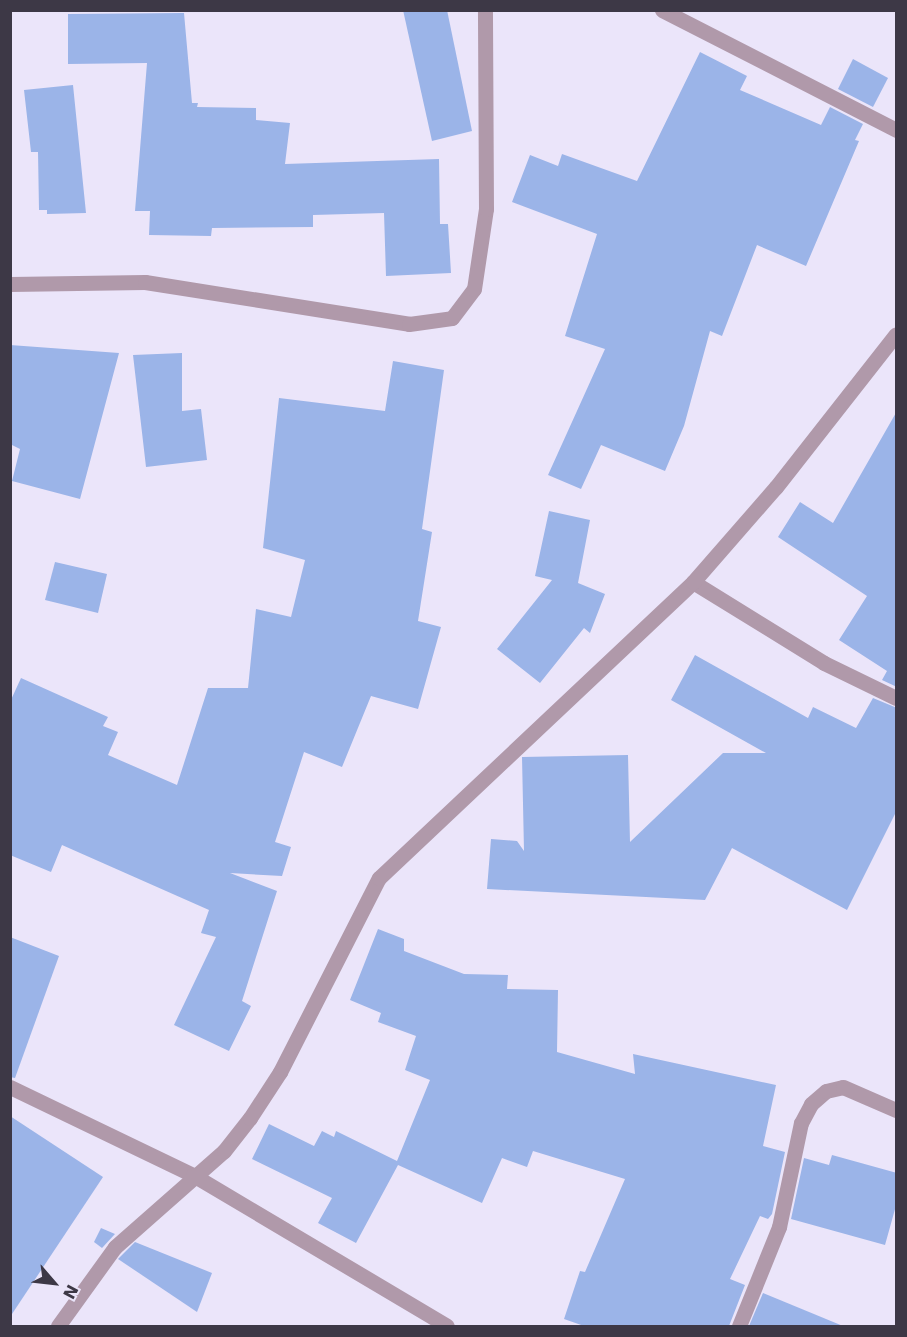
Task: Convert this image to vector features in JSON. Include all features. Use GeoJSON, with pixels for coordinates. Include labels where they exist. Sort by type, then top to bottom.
{"type":"FeatureCollection","features":[{"type":"Feature","properties":{"kind":"street"},"geometry":{"type":"LineString","coordinates":[[10,284],[145,282],[409,324],[452,318],[474,289],[486,209],[485,10]]}},
{"type":"Feature","properties":{"kind":"street"},"geometry":{"type":"LineString","coordinates":[[662,10],[897,130]]}},
{"type":"Feature","properties":{"kind":"street"},"geometry":{"type":"LineString","coordinates":[[58,1326],[116,1247],[193,1175],[224,1151],[280,1072],[379,878],[693,582],[776,487],[897,334]]}},
{"type":"Feature","properties":{"kind":"street"},"geometry":{"type":"LineString","coordinates":[[693,582],[824,663],[897,698]]}},
{"type":"Feature","properties":{"kind":"street"},"geometry":{"type":"LineString","coordinates":[[10,1087],[193,1175],[447,1326]]}},
{"type":"Feature","properties":{"kind":"street"},"geometry":{"type":"LineString","coordinates":[[739,1326],[779,1227],[801,1123],[811,1104],[826,1091],[843,1088],[897,1110]]}},
{"type":"Feature","properties":{"kind":"building"},"geometry":{"type":"Polygon","coordinates":[[[403,10],[447,10],[472,131],[432,141],[403,10]]]}},
{"type":"Feature","properties":{"kind":"building"},"geometry":{"type":"Polygon","coordinates":[[[184,13],[192,103],[198,103],[197,107],[256,108],[256,120],[290,123],[285,164],[439,159],[440,224],[448,224],[451,273],[386,276],[384,213],[313,215],[313,227],[212,228],[211,236],[149,235],[150,211],[135,211],[147,63],[68,64],[68,14],[184,13]]]}},
{"type":"Feature","properties":{"kind":"building"},"geometry":{"type":"Polygon","coordinates":[[[700,52],[747,76],[740,90],[821,125],[830,107],[863,124],[855,140],[859,141],[806,266],[757,245],[722,336],[710,331],[684,426],[665,471],[601,445],[581,489],[548,475],[605,349],[565,336],[597,234],[512,202],[530,155],[558,166],[562,154],[637,181],[700,52]]]}},
{"type":"Feature","properties":{"kind":"building"},"geometry":{"type":"Polygon","coordinates":[[[853,59],[888,78],[873,107],[838,89],[853,59]]]}},
{"type":"Feature","properties":{"kind":"building"},"geometry":{"type":"Polygon","coordinates":[[[73,85],[86,213],[47,214],[47,210],[39,210],[38,152],[31,152],[24,90],[73,85]]]}},
{"type":"Feature","properties":{"kind":"building"},"geometry":{"type":"Polygon","coordinates":[[[10,345],[119,353],[80,499],[12,481],[20,449],[10,444],[10,345]]]}},
{"type":"Feature","properties":{"kind":"building"},"geometry":{"type":"Polygon","coordinates":[[[182,353],[182,411],[201,409],[207,460],[146,467],[133,355],[182,353]]]}},
{"type":"Feature","properties":{"kind":"building"},"geometry":{"type":"Polygon","coordinates":[[[393,361],[444,370],[422,529],[432,532],[418,621],[441,627],[418,709],[371,696],[342,767],[304,752],[275,842],[291,847],[282,876],[230,873],[277,891],[242,1001],[251,1006],[229,1051],[174,1025],[216,937],[201,933],[209,910],[62,845],[51,872],[10,855],[10,702],[21,678],[108,717],[103,726],[118,732],[108,755],[177,785],[208,688],[248,688],[256,609],[291,617],[305,560],[263,548],[279,398],[385,411],[393,361]]]}},
{"type":"Feature","properties":{"kind":"building"},"geometry":{"type":"Polygon","coordinates":[[[897,411],[897,687],[882,680],[887,671],[839,640],[867,596],[778,537],[800,502],[833,523],[897,411]]]}},
{"type":"Feature","properties":{"kind":"building"},"geometry":{"type":"Polygon","coordinates":[[[549,511],[590,520],[578,583],[605,594],[590,633],[584,628],[540,683],[497,649],[552,580],[535,576],[549,511]]]}},
{"type":"Feature","properties":{"kind":"building"},"geometry":{"type":"Polygon","coordinates":[[[55,562],[107,574],[98,613],[45,600],[55,562]]]}},
{"type":"Feature","properties":{"kind":"building"},"geometry":{"type":"Polygon","coordinates":[[[695,655],[808,718],[813,707],[856,728],[873,698],[897,708],[897,810],[847,910],[732,848],[705,900],[487,889],[491,839],[517,841],[524,851],[522,757],[628,755],[630,842],[723,753],[766,753],[671,700],[695,655]]]}},
{"type":"Feature","properties":{"kind":"building"},"geometry":{"type":"Polygon","coordinates":[[[378,929],[404,939],[404,951],[464,974],[508,975],[507,989],[558,990],[557,1052],[635,1074],[633,1054],[776,1085],[763,1146],[785,1152],[772,1214],[768,1219],[760,1216],[730,1279],[745,1285],[729,1326],[584,1326],[564,1319],[580,1271],[585,1272],[625,1179],[533,1151],[527,1167],[502,1158],[482,1203],[398,1165],[356,1243],[318,1223],[332,1198],[252,1159],[269,1124],[314,1146],[322,1131],[334,1137],[336,1131],[397,1161],[430,1080],[405,1070],[416,1036],[378,1022],[381,1013],[350,1000],[378,929]]]}},
{"type":"Feature","properties":{"kind":"building"},"geometry":{"type":"Polygon","coordinates":[[[10,937],[59,956],[15,1078],[10,1077],[10,937]]]}},
{"type":"Feature","properties":{"kind":"building"},"geometry":{"type":"Polygon","coordinates":[[[10,1116],[103,1177],[10,1317],[10,1116]]]}},
{"type":"Feature","properties":{"kind":"building"},"geometry":{"type":"Polygon","coordinates":[[[832,1155],[897,1173],[897,1202],[885,1245],[791,1219],[804,1158],[829,1165],[832,1155]]]}},
{"type":"Feature","properties":{"kind":"building"},"geometry":{"type":"Polygon","coordinates":[[[101,1228],[115,1234],[102,1248],[94,1242],[101,1228]]]}},
{"type":"Feature","properties":{"kind":"building"},"geometry":{"type":"Polygon","coordinates":[[[135,1242],[212,1273],[197,1312],[118,1259],[135,1242]]]}},
{"type":"Feature","properties":{"kind":"building"},"geometry":{"type":"Polygon","coordinates":[[[763,1293],[843,1326],[749,1326],[763,1293]]]}}]}
